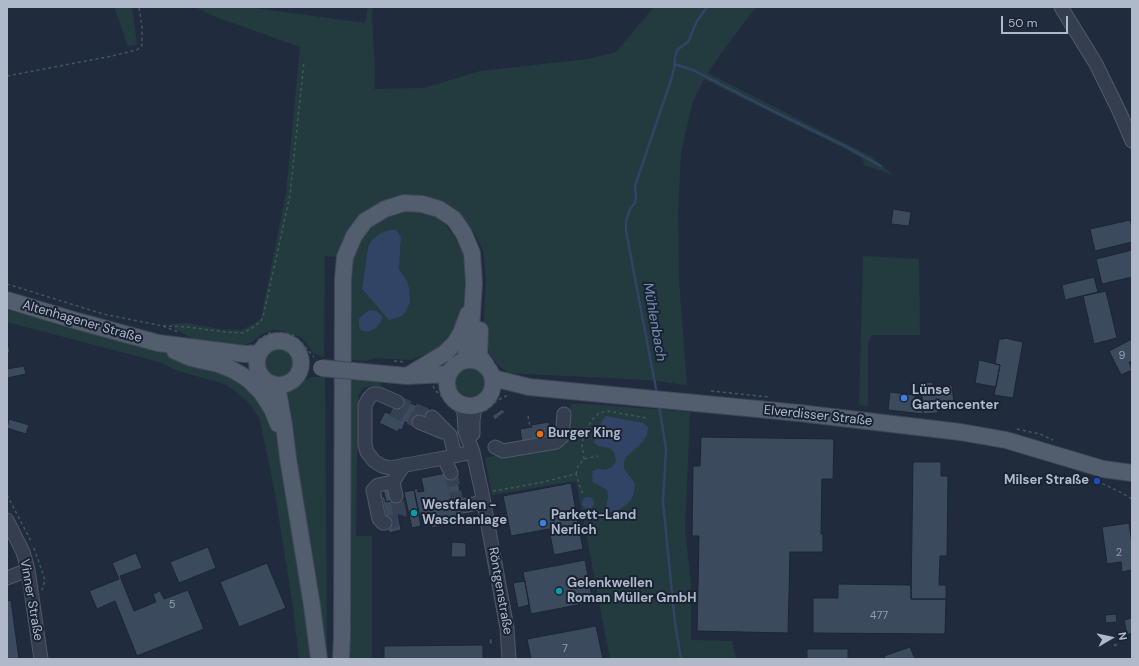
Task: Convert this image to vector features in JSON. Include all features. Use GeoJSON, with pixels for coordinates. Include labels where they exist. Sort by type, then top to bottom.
{"type":"FeatureCollection","features":[{"type":"Feature","properties":{"kind":"main road"},"geometry":{"type":"LineString","coordinates":[[425,197],[446,206],[456,213],[470,229],[476,239],[482,262],[483,277],[480,355],[489,371],[494,386],[491,394],[483,403],[475,406],[465,406],[452,398],[448,381],[454,366],[464,360],[473,360],[489,371]]}},
{"type":"Feature","properties":{"kind":"main road"},"geometry":{"type":"LineString","coordinates":[[341,659],[342,333],[345,257],[354,236],[365,221],[384,209],[404,204],[422,204],[439,209],[454,219],[464,234],[472,253],[474,283],[470,345],[464,360]]}},
{"type":"Feature","properties":{"kind":"main road"},"geometry":{"type":"LineString","coordinates":[[301,357],[309,363],[320,363],[364,372],[409,369],[441,356],[455,343],[466,321],[474,283]]}},
{"type":"Feature","properties":{"kind":"main road","name":"Altenhagener Straße"},"geometry":{"type":"LineString","coordinates":[[7,300],[77,322],[165,346],[244,362],[258,354]]}},
{"type":"Feature","properties":{"kind":"main road"},"geometry":{"type":"LineString","coordinates":[[298,376],[301,368],[301,357],[293,345],[284,341],[274,341],[262,347],[258,354],[258,371],[263,379],[270,384],[277,386],[285,385],[320,363]]}},
{"type":"Feature","properties":{"kind":"main road"},"geometry":{"type":"LineString","coordinates":[[165,346],[191,358],[218,364],[231,369],[249,380],[261,392],[272,409],[288,458]]}},
{"type":"Feature","properties":{"kind":"main road"},"geometry":{"type":"LineString","coordinates":[[409,369],[448,381]]}},
{"type":"Feature","properties":{"kind":"main road","name":"Elverdisser Straße"},"geometry":{"type":"LineString","coordinates":[[489,371],[529,387]]}},
{"type":"Feature","properties":{"kind":"main road"},"geometry":{"type":"LineString","coordinates":[[277,386],[319,659]]}},
{"type":"Feature","properties":{"kind":"main road","name":"Elverdisser Straße"},"geometry":{"type":"LineString","coordinates":[[491,394],[529,387],[799,413],[960,432],[1006,440],[1100,475],[1113,476],[1132,485]]}},
{"type":"Feature","properties":{"kind":"main road","name":"Elverdisser Straße"},"geometry":{"type":"LineString","coordinates":[[1100,475],[1132,473]]}},
{"type":"Feature","properties":{"kind":"street"},"geometry":{"type":"LineString","coordinates":[[1061,7],[1096,64],[1131,136]]}},
{"type":"Feature","properties":{"kind":"street"},"geometry":{"type":"LineString","coordinates":[[395,406],[379,394],[373,394],[365,405],[365,436],[367,452],[374,461],[382,466],[390,468],[404,466],[473,452]]}},
{"type":"Feature","properties":{"kind":"street","name":"Röntgenstraße"},"geometry":{"type":"LineString","coordinates":[[459,403],[464,412],[465,431],[473,452],[482,497],[507,628],[509,659]]}},
{"type":"Feature","properties":{"kind":"street","name":"Röntgenstraße"},"geometry":{"type":"LineString","coordinates":[[473,452],[473,420],[475,406]]}},
{"type":"Feature","properties":{"kind":"street"},"geometry":{"type":"LineString","coordinates":[[495,448],[503,451],[556,442],[562,437],[564,414]]}},
{"type":"Feature","properties":{"kind":"street"},"geometry":{"type":"LineString","coordinates":[[432,417],[450,435],[451,473]]}},
{"type":"Feature","properties":{"kind":"street"},"geometry":{"type":"LineString","coordinates":[[419,422],[450,435]]}},
{"type":"Feature","properties":{"kind":"street"},"geometry":{"type":"LineString","coordinates":[[385,523],[379,519],[373,490],[378,485],[393,482],[404,466]]}},
{"type":"Feature","properties":{"kind":"street"},"geometry":{"type":"LineString","coordinates":[[393,482],[396,496]]}},
{"type":"Feature","properties":{"kind":"street"},"geometry":{"type":"LineString","coordinates":[[463,506],[482,497]]}},
{"type":"Feature","properties":{"kind":"street","name":"Vinner Straße"},"geometry":{"type":"LineString","coordinates":[[7,520],[23,552],[28,570],[41,659]]}},
{"type":"Feature","properties":{"kind":"street"},"geometry":{"type":"LineString","coordinates":[[7,578],[28,570]]}},
{"type":"Feature","properties":{"kind":"path"},"geometry":{"type":"LineString","coordinates":[[7,76],[137,50],[142,46],[142,26],[139,7]]}},
{"type":"Feature","properties":{"kind":"path"},"geometry":{"type":"LineString","coordinates":[[7,284],[103,314],[163,326],[188,327],[225,332],[243,332],[252,328],[261,321],[264,314],[290,195],[304,61]]}},
{"type":"Feature","properties":{"kind":"path"},"geometry":{"type":"LineString","coordinates":[[163,326],[181,334]]}},
{"type":"Feature","properties":{"kind":"path"},"geometry":{"type":"LineString","coordinates":[[258,354],[270,333],[286,333],[293,335],[300,340],[320,363]]}},
{"type":"Feature","properties":{"kind":"path"},"geometry":{"type":"LineString","coordinates":[[393,361],[409,369]]}},
{"type":"Feature","properties":{"kind":"path"},"geometry":{"type":"LineString","coordinates":[[584,458],[582,445],[584,433],[592,420],[599,413],[607,411],[647,418]]}},
{"type":"Feature","properties":{"kind":"path"},"geometry":{"type":"LineString","coordinates":[[528,416],[530,427]]}},
{"type":"Feature","properties":{"kind":"path"},"geometry":{"type":"LineString","coordinates":[[583,495],[576,474],[578,466],[584,458],[598,456]]}},
{"type":"Feature","properties":{"kind":"path"},"geometry":{"type":"LineString","coordinates":[[482,497],[576,474]]}},
{"type":"Feature","properties":{"kind":"path"},"geometry":{"type":"LineString","coordinates":[[1100,475],[1132,499]]}},
{"type":"Feature","properties":{"kind":"green space"},"geometry":{"type":"Polygon","coordinates":[[[114,7],[132,7],[137,45],[128,46],[114,7]]]}},
{"type":"Feature","properties":{"kind":"green space"},"geometry":{"type":"Polygon","coordinates":[[[195,7],[247,7],[365,23],[368,7],[373,7],[374,89],[424,88],[480,71],[588,59],[616,52],[654,7],[756,7],[708,73],[872,157],[893,175],[864,165],[863,159],[849,151],[704,79],[692,104],[681,153],[678,211],[679,279],[687,385],[647,380],[508,373],[497,364],[490,354],[483,337],[486,279],[483,250],[476,236],[458,211],[440,200],[420,196],[381,205],[339,257],[325,256],[324,357],[314,353],[301,337],[283,331],[273,330],[262,334],[252,342],[244,345],[193,339],[175,329],[171,324],[186,323],[221,329],[241,330],[252,325],[261,318],[286,193],[300,47],[216,17],[195,7]]]}},
{"type":"Feature","properties":{"kind":"green space"},"geometry":{"type":"Polygon","coordinates":[[[408,209],[432,215],[445,224],[455,237],[463,253],[466,288],[462,316],[454,336],[431,356],[428,353],[411,360],[376,358],[365,361],[346,359],[347,269],[369,223],[408,209]],[[371,241],[368,248],[362,289],[382,311],[403,274],[399,269],[401,245],[371,241]]]}},
{"type":"Feature","properties":{"kind":"green space"},"geometry":{"type":"Polygon","coordinates":[[[863,256],[919,259],[920,335],[872,335],[868,342],[868,407],[859,404],[863,256]]]}},
{"type":"Feature","properties":{"kind":"green space"},"geometry":{"type":"Polygon","coordinates":[[[7,310],[147,345],[148,349],[154,348],[190,362],[240,377],[271,415],[277,437],[282,460],[312,659],[299,659],[293,607],[275,493],[260,420],[250,404],[225,384],[178,371],[159,362],[7,322],[7,310]]]}},
{"type":"Feature","properties":{"kind":"green space"},"geometry":{"type":"Polygon","coordinates":[[[281,346],[290,351],[294,356],[294,370],[290,375],[285,379],[275,380],[271,379],[262,370],[261,360],[262,356],[271,347],[281,346]]]}},
{"type":"Feature","properties":{"kind":"green space"},"geometry":{"type":"Polygon","coordinates":[[[467,366],[473,366],[477,367],[484,373],[487,383],[486,390],[480,397],[473,400],[467,400],[463,399],[456,393],[453,386],[453,380],[454,376],[460,369],[467,366]]]}},
{"type":"Feature","properties":{"kind":"green space"},"geometry":{"type":"Polygon","coordinates":[[[312,377],[325,377],[327,659],[325,659],[281,390],[295,387],[312,377]]]}},
{"type":"Feature","properties":{"kind":"green space"},"geometry":{"type":"Polygon","coordinates":[[[345,379],[381,382],[381,386],[363,388],[359,394],[358,401],[359,433],[357,460],[356,536],[372,536],[372,659],[344,659],[345,379]]]}},
{"type":"Feature","properties":{"kind":"green space"},"geometry":{"type":"Polygon","coordinates":[[[571,404],[589,404],[690,412],[685,530],[691,585],[691,640],[732,641],[736,659],[610,659],[576,481],[492,495],[485,458],[564,442],[571,404]]]}},
{"type":"Feature","properties":{"kind":"water"},"geometry":{"type":"Polygon","coordinates":[[[396,230],[401,237],[399,269],[407,281],[410,302],[405,313],[400,317],[389,320],[362,289],[368,247],[371,241],[381,233],[396,230]]]}},
{"type":"Feature","properties":{"kind":"water"},"geometry":{"type":"Polygon","coordinates":[[[370,310],[376,311],[382,317],[381,322],[376,328],[367,332],[361,330],[359,326],[359,319],[370,310]]]}},
{"type":"Feature","properties":{"kind":"water"},"geometry":{"type":"Polygon","coordinates":[[[606,416],[643,423],[648,427],[647,435],[640,445],[626,457],[624,462],[624,469],[634,482],[635,486],[633,495],[630,501],[624,506],[617,511],[610,512],[606,509],[608,497],[607,490],[593,482],[592,476],[593,471],[597,469],[605,470],[612,467],[616,461],[614,452],[609,448],[599,446],[594,443],[598,429],[606,416]]]}},
{"type":"Feature","properties":{"kind":"water"},"geometry":{"type":"Polygon","coordinates":[[[586,497],[590,497],[594,503],[590,509],[586,509],[582,505],[582,501],[586,497]]]}},
{"type":"Feature","properties":{"kind":"building"},"geometry":{"type":"Polygon","coordinates":[[[893,209],[911,212],[909,226],[891,224],[893,209]]]}},
{"type":"Feature","properties":{"kind":"building"},"geometry":{"type":"Polygon","coordinates":[[[1130,220],[1132,227],[1132,242],[1095,251],[1090,229],[1130,220]]]}},
{"type":"Feature","properties":{"kind":"building"},"geometry":{"type":"Polygon","coordinates":[[[1132,250],[1132,277],[1102,284],[1096,259],[1132,250]]]}},
{"type":"Feature","properties":{"kind":"building"},"geometry":{"type":"Polygon","coordinates":[[[1094,277],[1098,292],[1065,300],[1062,285],[1094,277]]]}},
{"type":"Feature","properties":{"kind":"building"},"geometry":{"type":"Polygon","coordinates":[[[1106,291],[1117,338],[1094,344],[1083,296],[1106,291]]]}},
{"type":"Feature","properties":{"kind":"building"},"geometry":{"type":"Polygon","coordinates":[[[1005,338],[1023,342],[1013,398],[994,395],[1000,365],[995,364],[999,339],[1005,338]]]}},
{"type":"Feature","properties":{"kind":"building"},"geometry":{"type":"Polygon","coordinates":[[[1132,339],[1132,361],[1129,362],[1132,370],[1121,375],[1109,351],[1132,339]]]}},
{"type":"Feature","properties":{"kind":"building"},"geometry":{"type":"Polygon","coordinates":[[[8,343],[10,353],[7,353],[8,343]]]}},
{"type":"Feature","properties":{"kind":"building"},"geometry":{"type":"Polygon","coordinates":[[[979,360],[1000,365],[996,387],[975,383],[979,360]]]}},
{"type":"Feature","properties":{"kind":"building"},"geometry":{"type":"Polygon","coordinates":[[[24,366],[26,374],[7,378],[7,369],[24,366]]]}},
{"type":"Feature","properties":{"kind":"building"},"geometry":{"type":"Polygon","coordinates":[[[932,382],[933,386],[952,385],[954,404],[938,405],[938,413],[923,414],[921,383],[932,382]]]}},
{"type":"Feature","properties":{"kind":"building"},"geometry":{"type":"Polygon","coordinates":[[[890,392],[915,395],[915,399],[922,401],[923,414],[888,410],[890,392]]]}},
{"type":"Feature","properties":{"kind":"building"},"geometry":{"type":"Polygon","coordinates":[[[399,398],[434,413],[430,422],[417,426],[405,422],[402,430],[399,429],[398,432],[379,423],[385,412],[390,414],[399,398]]]}},
{"type":"Feature","properties":{"kind":"building"},"geometry":{"type":"Polygon","coordinates":[[[502,409],[505,412],[495,420],[492,416],[502,409]]]}},
{"type":"Feature","properties":{"kind":"building"},"geometry":{"type":"Polygon","coordinates":[[[9,419],[29,425],[26,434],[7,428],[9,419]]]}},
{"type":"Feature","properties":{"kind":"building","name":"Burger King"},"geometry":{"type":"Polygon","coordinates":[[[549,422],[551,432],[558,431],[559,435],[522,444],[520,429],[532,427],[531,425],[549,422]]]}},
{"type":"Feature","properties":{"kind":"building"},"geometry":{"type":"Polygon","coordinates":[[[701,437],[834,439],[833,479],[822,479],[821,534],[823,534],[823,552],[790,552],[788,633],[697,631],[699,536],[692,536],[693,466],[700,466],[701,437]]]}},
{"type":"Feature","properties":{"kind":"building"},"geometry":{"type":"Polygon","coordinates":[[[913,462],[941,462],[941,476],[948,476],[947,556],[940,556],[939,585],[946,585],[946,599],[911,599],[913,462]]]}},
{"type":"Feature","properties":{"kind":"building"},"geometry":{"type":"Polygon","coordinates":[[[456,471],[463,507],[459,508],[462,522],[432,528],[429,515],[420,517],[414,489],[417,488],[418,492],[424,491],[421,478],[456,471]]]}},
{"type":"Feature","properties":{"kind":"building","name":"Parkett-Land Nerlich"},"geometry":{"type":"Polygon","coordinates":[[[571,483],[583,549],[554,555],[549,529],[511,536],[503,496],[571,483]]]}},
{"type":"Feature","properties":{"kind":"building"},"geometry":{"type":"Polygon","coordinates":[[[391,488],[394,500],[386,502],[383,489],[391,488]]]}},
{"type":"Feature","properties":{"kind":"building","name":"Westfalen - Waschanlage"},"geometry":{"type":"Polygon","coordinates":[[[414,490],[421,526],[412,528],[404,492],[414,490]]]}},
{"type":"Feature","properties":{"kind":"building"},"geometry":{"type":"Polygon","coordinates":[[[394,494],[401,530],[389,533],[382,497],[384,496],[386,502],[394,500],[394,494]]]}},
{"type":"Feature","properties":{"kind":"building"},"geometry":{"type":"Polygon","coordinates":[[[1129,523],[1132,545],[1132,570],[1122,572],[1121,562],[1107,564],[1102,527],[1129,523]]]}},
{"type":"Feature","properties":{"kind":"building"},"geometry":{"type":"Polygon","coordinates":[[[452,542],[466,543],[466,557],[451,557],[452,542]]]}},
{"type":"Feature","properties":{"kind":"building"},"geometry":{"type":"Polygon","coordinates":[[[208,547],[216,568],[179,583],[170,562],[208,547]]]}},
{"type":"Feature","properties":{"kind":"building"},"geometry":{"type":"Polygon","coordinates":[[[136,553],[142,568],[120,576],[134,611],[156,602],[153,594],[160,591],[164,599],[188,590],[204,629],[137,656],[115,601],[97,609],[89,591],[119,579],[112,563],[136,553]]]}},
{"type":"Feature","properties":{"kind":"building","name":"Gelenkwellen Roman Müller GmbH"},"geometry":{"type":"Polygon","coordinates":[[[585,560],[593,602],[531,614],[523,572],[585,560]]]}},
{"type":"Feature","properties":{"kind":"building"},"geometry":{"type":"Polygon","coordinates":[[[267,563],[286,608],[239,627],[220,582],[267,563]]]}},
{"type":"Feature","properties":{"kind":"building"},"geometry":{"type":"Polygon","coordinates":[[[525,581],[529,605],[518,608],[513,583],[525,581]]]}},
{"type":"Feature","properties":{"kind":"building"},"geometry":{"type":"Polygon","coordinates":[[[838,584],[909,585],[911,586],[911,599],[946,599],[945,634],[813,633],[813,598],[838,598],[838,584]]]}},
{"type":"Feature","properties":{"kind":"building"},"geometry":{"type":"Polygon","coordinates":[[[11,600],[19,659],[7,659],[7,601],[11,600]]]}},
{"type":"Feature","properties":{"kind":"building"},"geometry":{"type":"Polygon","coordinates":[[[1116,614],[1117,622],[1106,623],[1105,615],[1116,614]]]}},
{"type":"Feature","properties":{"kind":"building"},"geometry":{"type":"Polygon","coordinates":[[[1132,618],[1132,633],[1127,635],[1124,620],[1132,618]]]}},
{"type":"Feature","properties":{"kind":"building"},"geometry":{"type":"Polygon","coordinates":[[[596,626],[603,659],[531,659],[527,639],[596,626]]]}},
{"type":"Feature","properties":{"kind":"building"},"geometry":{"type":"Polygon","coordinates":[[[492,638],[493,644],[489,644],[489,639],[492,638]]]}},
{"type":"Feature","properties":{"kind":"building"},"geometry":{"type":"Polygon","coordinates":[[[1113,643],[1118,643],[1118,647],[1113,647],[1113,643]]]}},
{"type":"Feature","properties":{"kind":"building"},"geometry":{"type":"Polygon","coordinates":[[[483,645],[483,659],[384,659],[384,646],[483,645]]]}},
{"type":"Feature","properties":{"kind":"building"},"geometry":{"type":"Polygon","coordinates":[[[910,647],[915,659],[886,659],[884,656],[910,647]]]}},
{"type":"Feature","properties":{"kind":"building"},"geometry":{"type":"Polygon","coordinates":[[[807,649],[848,649],[848,659],[807,659],[807,649]]]}},
{"type":"Feature","properties":{"kind":"waterway","name":"Mühlenbach"},"geometry":{"type":"LineString","coordinates":[[657,394],[626,231],[626,221],[630,209],[635,203],[635,186],[671,80],[677,50],[688,42],[697,21],[707,7]]}},
{"type":"Feature","properties":{"kind":"waterway"},"geometry":{"type":"LineString","coordinates":[[674,64],[693,70],[845,146],[881,166]]}},
{"type":"Feature","properties":{"kind":"waterway","name":"Mühlenbach"},"geometry":{"type":"LineString","coordinates":[[659,405],[666,449],[663,502],[675,623],[681,659]]}},
{"type":"Feature","properties":{"kind":"tunnel"},"geometry":{"type":"LineString","coordinates":[[397,402],[432,417]]}},
{"type":"Feature","properties":{"kind":"tunnel"},"geometry":{"type":"LineString","coordinates":[[392,410],[419,422]]}},
{"type":"Feature","properties":{"kind":"tunnel"},"geometry":{"type":"LineString","coordinates":[[451,473],[458,507],[463,506]]}},
{"type":"Feature","properties":{"kind":"tunnel"},"geometry":{"type":"LineString","coordinates":[[385,523],[398,520],[400,514],[396,496]]}},
{"type":"Feature","properties":{"kind":"place","name":"Lünse Gartencenter"},"geometry":{"type":"Point","coordinates":[904,398]}},
{"type":"Feature","properties":{"kind":"place","name":"Burger King"},"geometry":{"type":"Point","coordinates":[540,434]}},
{"type":"Feature","properties":{"kind":"place","name":"Milser Straße"},"geometry":{"type":"Point","coordinates":[1097,481]}},
{"type":"Feature","properties":{"kind":"place","name":"Westfalen - Waschanlage"},"geometry":{"type":"Point","coordinates":[414,513]}},
{"type":"Feature","properties":{"kind":"place","name":"Parkett-Land Nerlich"},"geometry":{"type":"Point","coordinates":[543,523]}},
{"type":"Feature","properties":{"kind":"place","name":"Gelenkwellen Roman Müller GmbH"},"geometry":{"type":"Point","coordinates":[559,591]}}]}
